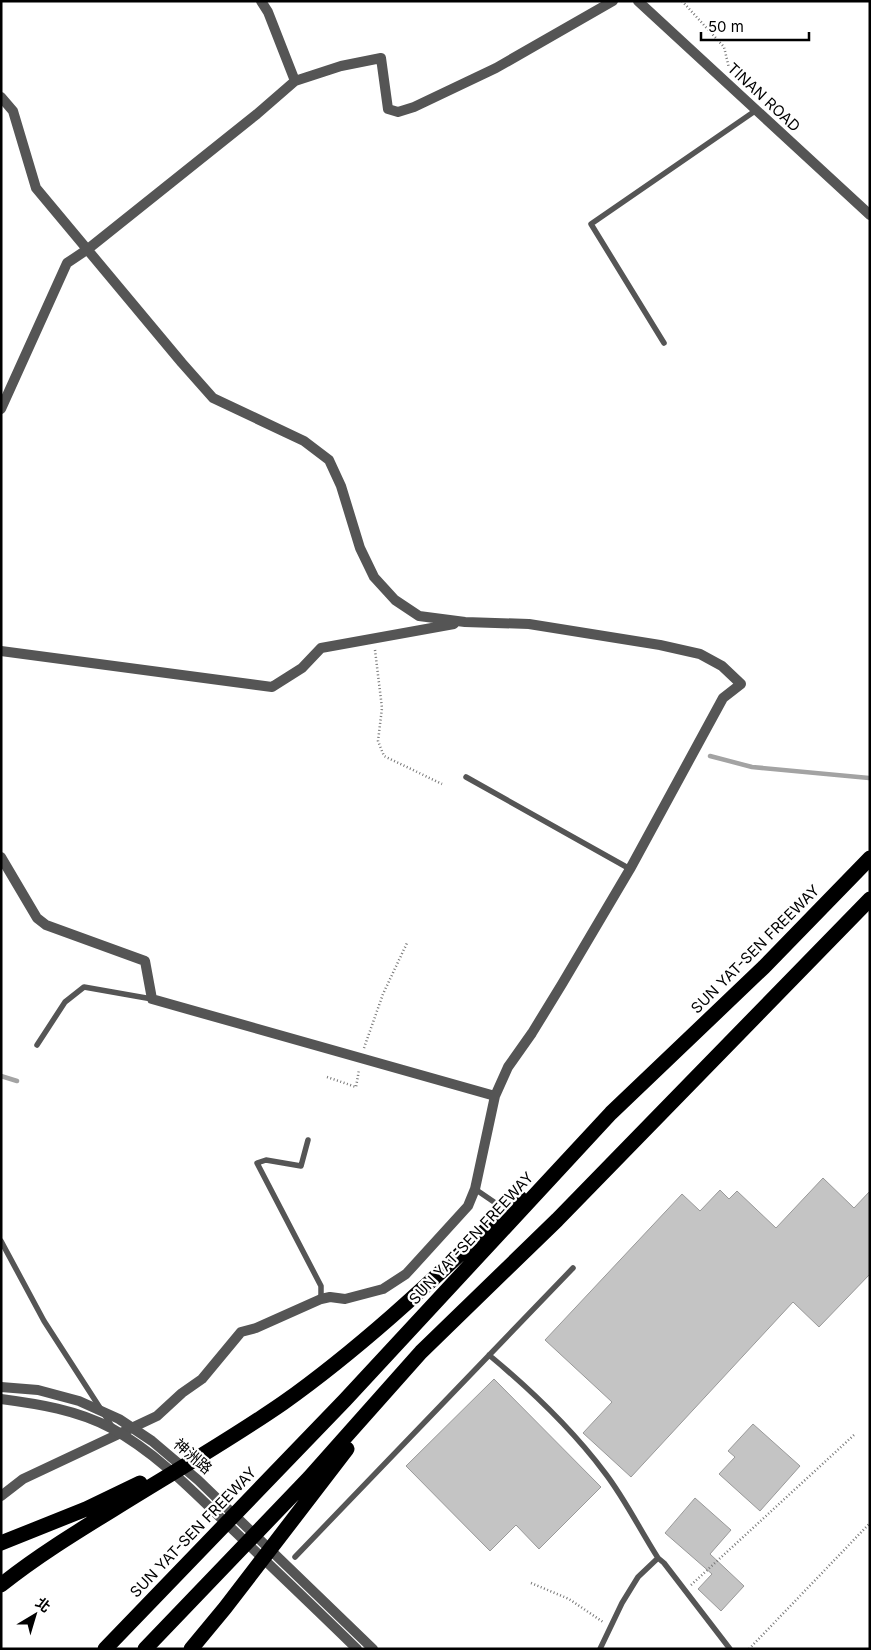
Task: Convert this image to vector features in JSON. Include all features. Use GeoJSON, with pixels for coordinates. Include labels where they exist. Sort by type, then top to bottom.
{"type":"FeatureCollection","features":[{"type":"Feature","properties":{"kind":"highway","name":"SUN YAT-SEN FREEWAY"},"geometry":{"type":"LineString","coordinates":[[105,1649],[345,1400],[611,1113],[764,967],[870,858]]}},
{"type":"Feature","properties":{"kind":"highway"},"geometry":{"type":"LineString","coordinates":[[145,1649],[309,1478],[421,1352],[557,1220],[870,899]]}},
{"type":"Feature","properties":{"kind":"highway"},"geometry":{"type":"LineString","coordinates":[[1,1585],[26,1565],[283,1402],[339,1361],[391,1318],[611,1113]]}},
{"type":"Feature","properties":{"kind":"highway"},"geometry":{"type":"LineString","coordinates":[[191,1649],[225,1608],[421,1352]]}},
{"type":"Feature","properties":{"kind":"highway"},"geometry":{"type":"LineString","coordinates":[[7,1541],[86,1509],[219,1444]]}},
{"type":"Feature","properties":{"kind":"street"},"geometry":{"type":"LineString","coordinates":[[262,1],[294,81]]}},
{"type":"Feature","properties":{"kind":"street"},"geometry":{"type":"LineString","coordinates":[[1,409],[67,264],[258,114],[294,81],[341,66],[381,58],[388,109],[398,112],[414,107],[496,68],[613,1]]}},
{"type":"Feature","properties":{"kind":"street","name":"TINAN ROAD"},"geometry":{"type":"LineString","coordinates":[[638,1],[755,111],[870,215]]}},
{"type":"Feature","properties":{"kind":"street"},"geometry":{"type":"LineString","coordinates":[[1,98],[14,111],[36,188],[76,238],[88,249],[213,398],[304,442],[329,460],[341,486],[360,548],[374,577],[395,600],[418,616],[464,622],[529,624],[660,645],[700,654],[722,666],[741,684],[723,698],[630,869],[532,1033],[508,1067],[496,1096],[475,1189],[468,1206],[406,1274],[383,1289],[345,1299],[330,1297],[321,1299],[256,1328],[241,1332],[202,1379],[182,1393],[157,1416],[117,1433],[23,1479],[1,1496]]}},
{"type":"Feature","properties":{"kind":"street"},"geometry":{"type":"LineString","coordinates":[[1,651],[272,687],[302,668],[322,648],[464,622]]}},
{"type":"Feature","properties":{"kind":"street"},"geometry":{"type":"LineString","coordinates":[[1,857],[38,918],[46,925],[145,961],[152,999],[496,1096]]}},
{"type":"Feature","properties":{"kind":"street","name":"神洲路"},"geometry":{"type":"LineString","coordinates":[[1,1387],[38,1390],[79,1401],[119,1419],[152,1441],[198,1480],[373,1649]]}},
{"type":"Feature","properties":{"kind":"street","name":"神洲路"},"geometry":{"type":"LineString","coordinates":[[1,1399],[36,1403],[74,1413],[111,1428],[146,1451],[190,1489],[357,1649]]}},
{"type":"Feature","properties":{"kind":"lane"},"geometry":{"type":"LineString","coordinates":[[664,344],[591,224],[755,111]]}},
{"type":"Feature","properties":{"kind":"lane"},"geometry":{"type":"LineString","coordinates":[[466,777],[630,869]]}},
{"type":"Feature","properties":{"kind":"lane"},"geometry":{"type":"LineString","coordinates":[[37,1045],[65,1002],[84,987],[152,999]]}},
{"type":"Feature","properties":{"kind":"lane"},"geometry":{"type":"LineString","coordinates":[[308,1140],[301,1166],[266,1160],[256,1164],[321,1286],[321,1299]]}},
{"type":"Feature","properties":{"kind":"lane"},"geometry":{"type":"LineString","coordinates":[[475,1189],[494,1202]]}},
{"type":"Feature","properties":{"kind":"lane"},"geometry":{"type":"LineString","coordinates":[[1,1241],[44,1321],[117,1433]]}},
{"type":"Feature","properties":{"kind":"lane"},"geometry":{"type":"LineString","coordinates":[[296,1557],[572,1268]]}},
{"type":"Feature","properties":{"kind":"lane"},"geometry":{"type":"LineString","coordinates":[[489,1355],[536,1396],[576,1438],[606,1474],[658,1558],[730,1649]]}},
{"type":"Feature","properties":{"kind":"lane"},"geometry":{"type":"LineString","coordinates":[[600,1649],[622,1603],[638,1577],[658,1558]]}},
{"type":"Feature","properties":{"kind":"path"},"geometry":{"type":"LineString","coordinates":[[682,1],[724,47],[730,70],[725,81]]}},
{"type":"Feature","properties":{"kind":"path"},"geometry":{"type":"LineString","coordinates":[[374,638],[382,708],[378,741],[384,756],[442,784]]}},
{"type":"Feature","properties":{"kind":"path"},"geometry":{"type":"LineString","coordinates":[[327,1077],[356,1087],[361,1059],[383,994],[407,943]]}},
{"type":"Feature","properties":{"kind":"path"},"geometry":{"type":"LineString","coordinates":[[684,1591],[854,1435]]}},
{"type":"Feature","properties":{"kind":"path"},"geometry":{"type":"LineString","coordinates":[[749,1649],[870,1523]]}},
{"type":"Feature","properties":{"kind":"path"},"geometry":{"type":"LineString","coordinates":[[530,1583],[569,1598],[610,1628]]}},
{"type":"Feature","properties":{"kind":"building"},"geometry":{"type":"Polygon","coordinates":[[[823,1178],[854,1208],[870,1191],[870,1274],[819,1327],[793,1302],[631,1477],[583,1433],[612,1402],[545,1340],[682,1194],[700,1211],[720,1190],[729,1199],[737,1191],[776,1228],[823,1178]]]}},
{"type":"Feature","properties":{"kind":"building"},"geometry":{"type":"Polygon","coordinates":[[[494,1379],[601,1487],[539,1549],[516,1525],[490,1551],[406,1466],[494,1379]]]}},
{"type":"Feature","properties":{"kind":"building"},"geometry":{"type":"Polygon","coordinates":[[[753,1424],[800,1466],[760,1511],[719,1474],[735,1457],[728,1451],[753,1424]]]}},
{"type":"Feature","properties":{"kind":"building"},"geometry":{"type":"Polygon","coordinates":[[[695,1498],[731,1530],[710,1554],[744,1586],[721,1611],[698,1589],[712,1574],[665,1533],[695,1498]]]}},
{"type":"Feature","properties":{"kind":"waterway"},"geometry":{"type":"LineString","coordinates":[[710,756],[752,767],[869,778]]}},
{"type":"Feature","properties":{"kind":"waterway"},"geometry":{"type":"LineString","coordinates":[[1,1076],[17,1081]]}}]}
